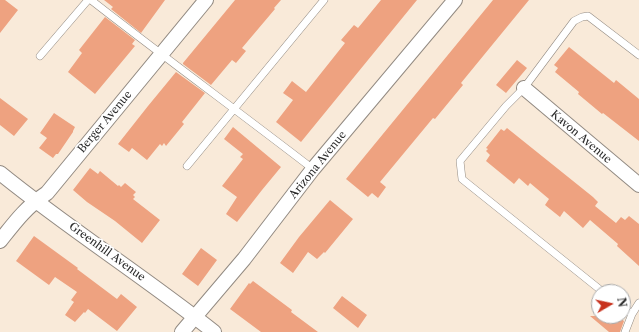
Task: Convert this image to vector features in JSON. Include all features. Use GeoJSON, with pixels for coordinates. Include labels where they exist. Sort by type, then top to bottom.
{"type":"FeatureCollection","features":[{"type":"Feature","properties":{"kind":"street","name":"Berger Avenue"},"geometry":{"type":"LineString","coordinates":[[0,241],[23,212],[47,193],[206,0]]}},
{"type":"Feature","properties":{"kind":"street","name":"Arizona Avenue"},"geometry":{"type":"LineString","coordinates":[[182,332],[194,316],[244,259],[313,169],[455,0]]}},
{"type":"Feature","properties":{"kind":"street","name":"Kavon Avenue"},"geometry":{"type":"LineString","coordinates":[[524,88],[639,185]]}},
{"type":"Feature","properties":{"kind":"street","name":"Greenhill Avenue"},"geometry":{"type":"LineString","coordinates":[[0,173],[35,201],[118,260],[214,332]]}},
{"type":"Feature","properties":{"kind":"lane"},"geometry":{"type":"LineString","coordinates":[[40,56],[88,0]]}},
{"type":"Feature","properties":{"kind":"lane"},"geometry":{"type":"LineString","coordinates":[[91,0],[161,55],[313,169]]}},
{"type":"Feature","properties":{"kind":"lane"},"geometry":{"type":"LineString","coordinates":[[187,166],[324,0]]}},
{"type":"Feature","properties":{"kind":"lane"},"geometry":{"type":"LineString","coordinates":[[593,284],[462,179],[460,160],[506,106],[524,88],[574,22],[582,17],[588,16],[639,55]]}},
{"type":"Feature","properties":{"kind":"lane"},"geometry":{"type":"LineString","coordinates":[[625,332],[632,314],[639,303]]}},
{"type":"Feature","properties":{"kind":"building"},"geometry":{"type":"Polygon","coordinates":[[[0,0],[5,0],[18,10],[0,33],[0,0]]]}},
{"type":"Feature","properties":{"kind":"building"},"geometry":{"type":"Polygon","coordinates":[[[104,0],[165,0],[141,33],[111,9],[113,7],[104,0]]]}},
{"type":"Feature","properties":{"kind":"building"},"geometry":{"type":"Polygon","coordinates":[[[235,0],[281,0],[242,48],[246,51],[236,63],[232,60],[211,85],[183,63],[235,0]]]}},
{"type":"Feature","properties":{"kind":"building"},"geometry":{"type":"Polygon","coordinates":[[[381,0],[417,0],[301,142],[276,122],[293,100],[283,93],[292,81],[306,92],[345,43],[341,40],[354,25],[358,28],[381,0]]]}},
{"type":"Feature","properties":{"kind":"building"},"geometry":{"type":"Polygon","coordinates":[[[493,0],[529,0],[461,83],[463,85],[435,119],[433,118],[380,182],[386,187],[378,198],[372,193],[368,197],[346,179],[493,0]]]}},
{"type":"Feature","properties":{"kind":"building"},"geometry":{"type":"Polygon","coordinates":[[[105,17],[135,40],[132,44],[135,46],[95,94],[68,72],[82,53],[79,50],[105,17]]]}},
{"type":"Feature","properties":{"kind":"building"},"geometry":{"type":"Polygon","coordinates":[[[569,47],[614,83],[616,80],[639,99],[639,141],[603,113],[602,114],[555,72],[558,68],[554,65],[569,47]]]}},
{"type":"Feature","properties":{"kind":"building"},"geometry":{"type":"Polygon","coordinates":[[[517,60],[527,68],[506,93],[496,85],[517,60]]]}},
{"type":"Feature","properties":{"kind":"building"},"geometry":{"type":"Polygon","coordinates":[[[176,72],[205,93],[182,122],[184,124],[166,146],[164,143],[162,146],[160,144],[147,160],[132,148],[129,152],[118,144],[176,72]]]}},
{"type":"Feature","properties":{"kind":"building"},"geometry":{"type":"Polygon","coordinates":[[[0,98],[28,119],[14,136],[0,125],[0,98]]]}},
{"type":"Feature","properties":{"kind":"building"},"geometry":{"type":"Polygon","coordinates":[[[54,113],[75,127],[58,154],[56,154],[53,158],[39,148],[47,138],[40,133],[54,113]]]}},
{"type":"Feature","properties":{"kind":"building"},"geometry":{"type":"Polygon","coordinates":[[[233,127],[281,167],[237,222],[226,214],[237,197],[222,186],[243,159],[240,157],[243,154],[224,139],[233,127]]]}},
{"type":"Feature","properties":{"kind":"building"},"geometry":{"type":"Polygon","coordinates":[[[507,128],[593,197],[598,202],[595,206],[616,223],[621,217],[625,220],[629,216],[639,224],[639,266],[617,246],[618,244],[590,220],[583,228],[564,211],[560,217],[545,205],[549,199],[530,183],[528,186],[519,178],[514,184],[486,161],[490,155],[486,151],[488,149],[486,148],[501,129],[504,131],[507,128]]]}},
{"type":"Feature","properties":{"kind":"building"},"geometry":{"type":"Polygon","coordinates":[[[90,168],[98,174],[100,171],[118,186],[119,185],[121,187],[125,183],[136,192],[133,195],[135,197],[133,199],[160,220],[142,243],[73,190],[90,168]]]}},
{"type":"Feature","properties":{"kind":"building"},"geometry":{"type":"Polygon","coordinates":[[[330,200],[353,219],[325,253],[324,252],[317,259],[308,252],[293,273],[280,263],[299,237],[330,200]]]}},
{"type":"Feature","properties":{"kind":"building"},"geometry":{"type":"Polygon","coordinates":[[[34,236],[117,299],[121,294],[137,307],[117,331],[88,309],[75,322],[65,315],[74,302],[71,300],[77,292],[55,277],[49,285],[16,261],[34,236]]]}},
{"type":"Feature","properties":{"kind":"building"},"geometry":{"type":"Polygon","coordinates":[[[201,248],[217,260],[198,286],[182,274],[201,248]]]}},
{"type":"Feature","properties":{"kind":"building"},"geometry":{"type":"Polygon","coordinates":[[[253,281],[292,310],[291,312],[318,332],[261,332],[230,309],[249,283],[250,284],[253,281]]]}},
{"type":"Feature","properties":{"kind":"building"},"geometry":{"type":"Polygon","coordinates":[[[342,296],[367,315],[358,328],[333,308],[342,296]]]}},
{"type":"Feature","properties":{"kind":"building"},"geometry":{"type":"Polygon","coordinates":[[[600,324],[623,324],[620,332],[609,332],[600,324]]]}}]}
